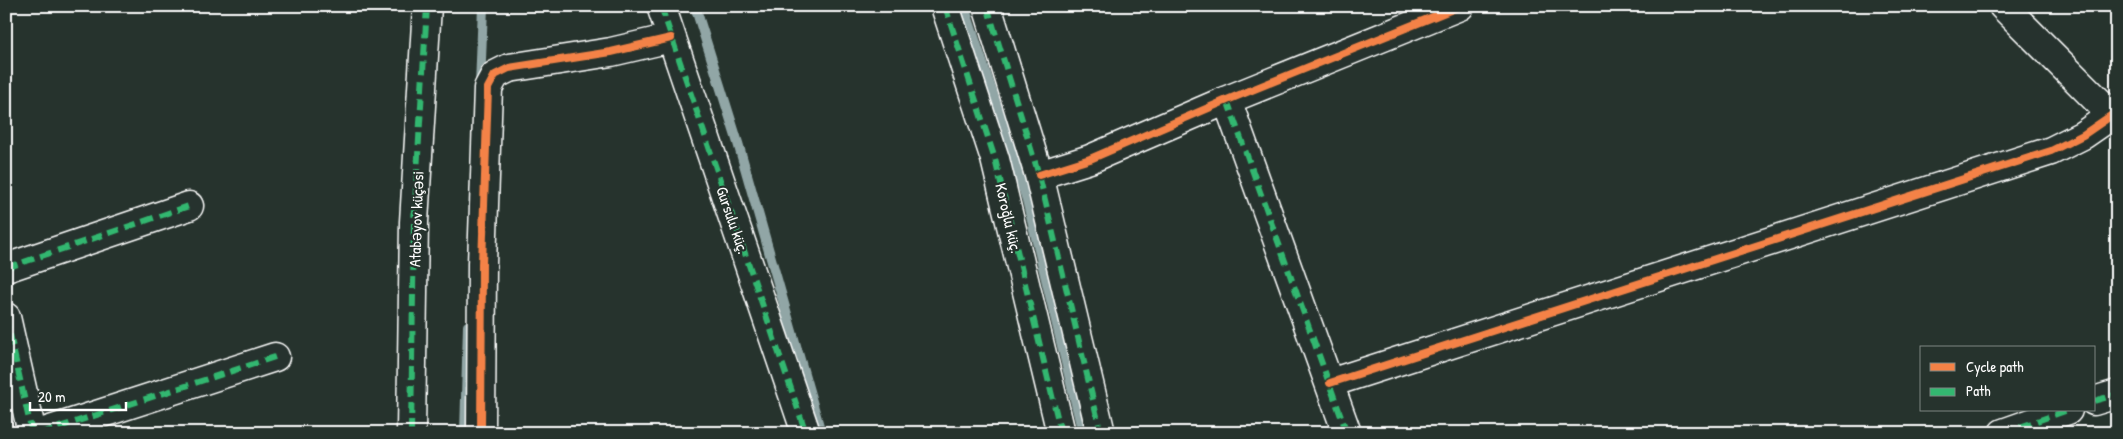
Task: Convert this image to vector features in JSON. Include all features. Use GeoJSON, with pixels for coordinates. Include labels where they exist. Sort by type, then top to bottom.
{"type":"FeatureCollection","features":[{"type":"Feature","properties":{"kind":"street","name":"Atabəyov küçəsi"},"geometry":{"type":"LineString","coordinates":[[411,433],[414,222],[427,6]]}},
{"type":"Feature","properties":{"kind":"street","name":"Gursulu küç."},"geometry":{"type":"LineString","coordinates":[[661,6],[806,433]]}},
{"type":"Feature","properties":{"kind":"street","name":"Koroğlu küç."},"geometry":{"type":"LineString","coordinates":[[945,6],[995,159],[1061,433]]}},
{"type":"Feature","properties":{"kind":"street"},"geometry":{"type":"LineString","coordinates":[[987,6],[1039,175],[1101,433]]}},
{"type":"Feature","properties":{"kind":"street"},"geometry":{"type":"LineString","coordinates":[[1039,175],[1090,159],[1227,100],[1460,6]]}},
{"type":"Feature","properties":{"kind":"street"},"geometry":{"type":"LineString","coordinates":[[1330,383],[2050,152],[2114,117],[2003,6]]}},
{"type":"Feature","properties":{"kind":"street"},"geometry":{"type":"LineString","coordinates":[[482,433],[482,264],[488,88],[495,75],[509,68],[620,50],[671,38]]}},
{"type":"Feature","properties":{"kind":"street"},"geometry":{"type":"LineString","coordinates":[[1227,100],[1347,433]]}},
{"type":"Feature","properties":{"kind":"street"},"geometry":{"type":"LineString","coordinates":[[6,268],[189,206]]}},
{"type":"Feature","properties":{"kind":"street"},"geometry":{"type":"LineString","coordinates":[[6,317],[32,433]]}},
{"type":"Feature","properties":{"kind":"street"},"geometry":{"type":"LineString","coordinates":[[41,433],[275,357]]}},
{"type":"Feature","properties":{"kind":"street"},"geometry":{"type":"LineString","coordinates":[[2096,400],[2117,394]]}},
{"type":"Feature","properties":{"kind":"street"},"geometry":{"type":"LineString","coordinates":[[2004,433],[2062,412]]}},
{"type":"Feature","properties":{"kind":"waterway"},"geometry":{"type":"LineString","coordinates":[[480,87],[483,6]]}},
{"type":"Feature","properties":{"kind":"waterway"},"geometry":{"type":"LineString","coordinates":[[695,6],[738,143],[821,433]]}},
{"type":"Feature","properties":{"kind":"waterway"},"geometry":{"type":"LineString","coordinates":[[964,6],[1027,200],[1083,433]]}},
{"type":"Feature","properties":{"kind":"waterway"},"geometry":{"type":"LineString","coordinates":[[465,433],[468,326]]}},
{"type":"Feature","properties":{"kind":"marked path"},"geometry":{"type":"LineString","coordinates":[[411,433],[414,222],[427,6]]}},
{"type":"Feature","properties":{"kind":"marked path"},"geometry":{"type":"LineString","coordinates":[[661,6],[806,433]]}},
{"type":"Feature","properties":{"kind":"marked path"},"geometry":{"type":"LineString","coordinates":[[945,6],[995,159],[1061,433]]}},
{"type":"Feature","properties":{"kind":"marked path"},"geometry":{"type":"LineString","coordinates":[[987,6],[1039,175],[1101,433]]}},
{"type":"Feature","properties":{"kind":"marked path"},"geometry":{"type":"LineString","coordinates":[[1227,100],[1347,433]]}},
{"type":"Feature","properties":{"kind":"marked path"},"geometry":{"type":"LineString","coordinates":[[6,268],[189,206]]}},
{"type":"Feature","properties":{"kind":"marked path"},"geometry":{"type":"LineString","coordinates":[[6,317],[32,433]]}},
{"type":"Feature","properties":{"kind":"marked path"},"geometry":{"type":"LineString","coordinates":[[41,433],[275,357]]}},
{"type":"Feature","properties":{"kind":"marked path"},"geometry":{"type":"LineString","coordinates":[[2096,400],[2117,394]]}},
{"type":"Feature","properties":{"kind":"marked path"},"geometry":{"type":"LineString","coordinates":[[2003,433],[2062,412]]}},
{"type":"Feature","properties":{"kind":"cycle path"},"geometry":{"type":"LineString","coordinates":[[1039,175],[1090,159],[1227,100],[1460,6]]}},
{"type":"Feature","properties":{"kind":"cycle path"},"geometry":{"type":"LineString","coordinates":[[481,433],[482,264],[488,88],[495,75],[509,68],[611,52],[671,38]]}},
{"type":"Feature","properties":{"kind":"cycle path"},"geometry":{"type":"LineString","coordinates":[[1330,383],[2051,151],[2083,135],[2112,115]]}}]}
